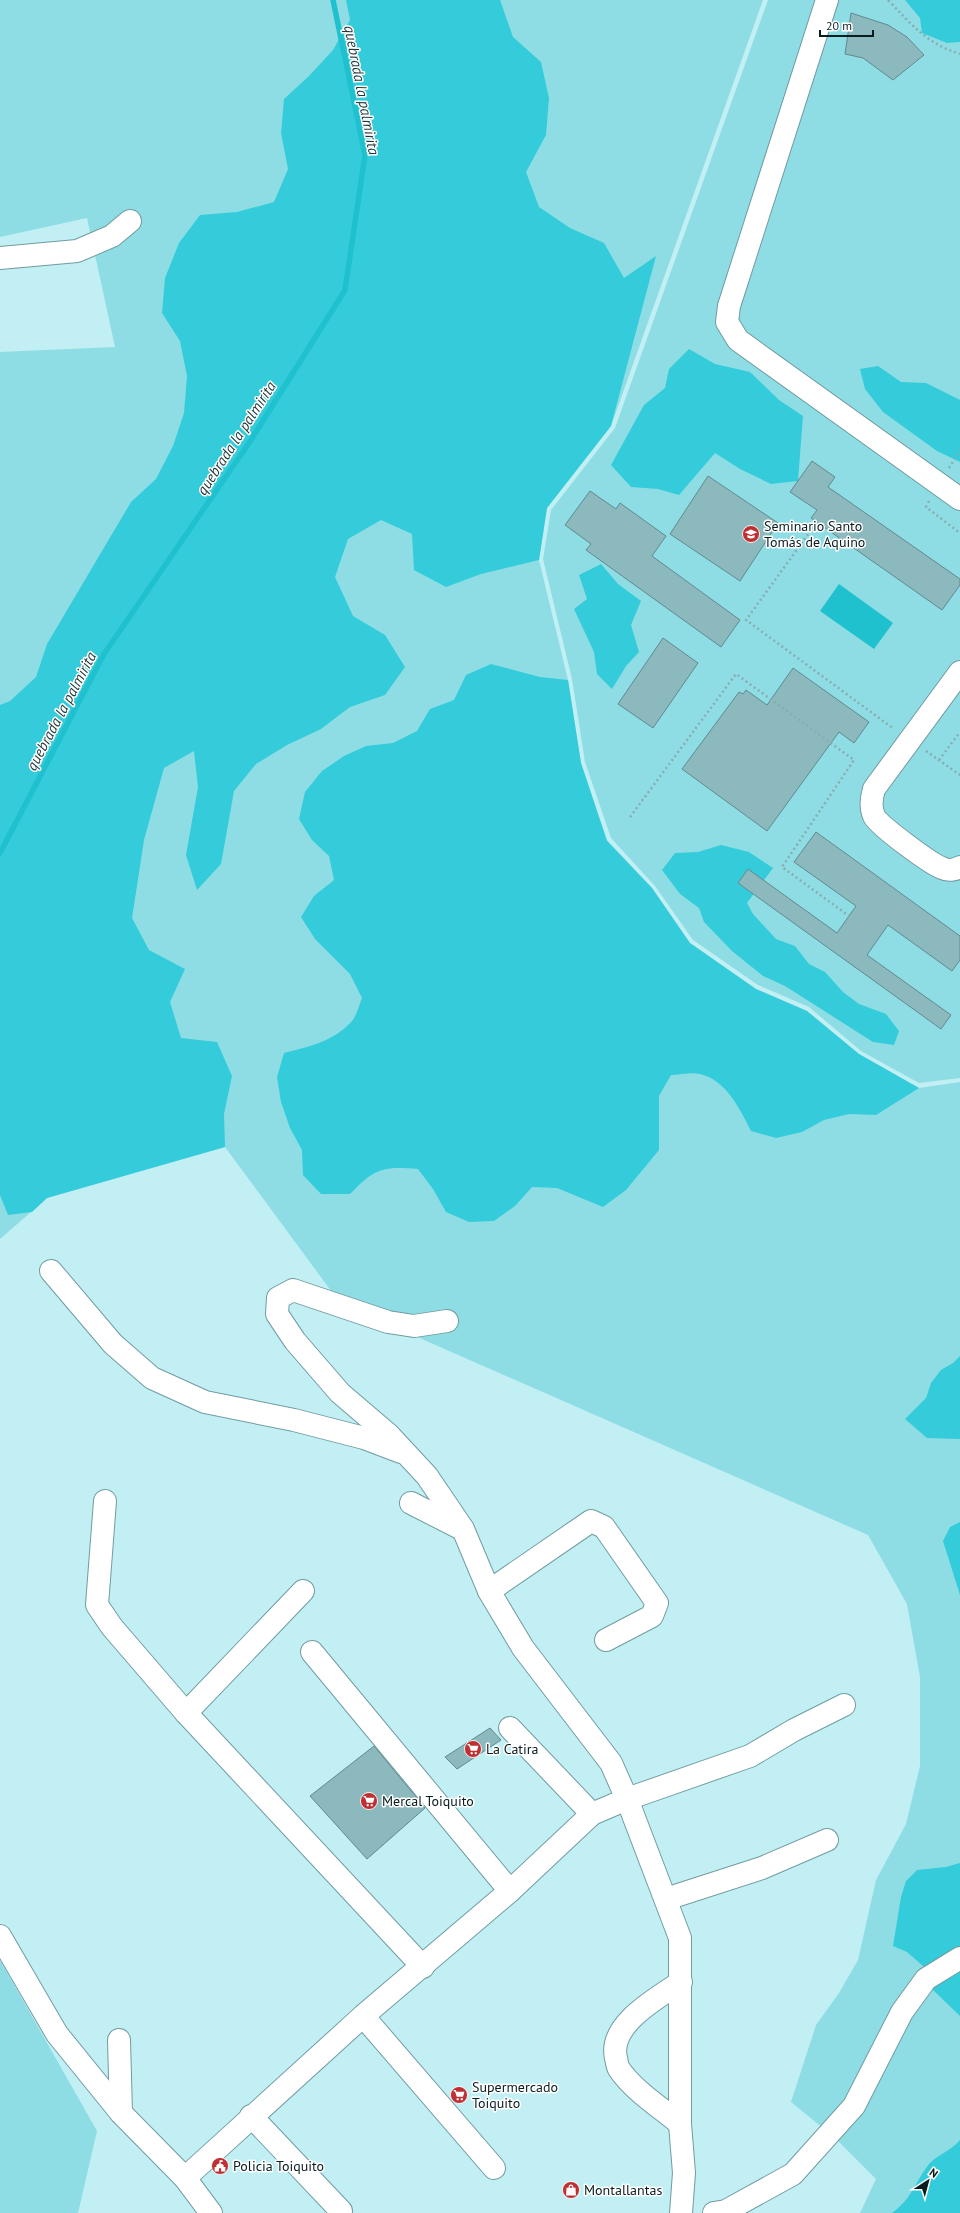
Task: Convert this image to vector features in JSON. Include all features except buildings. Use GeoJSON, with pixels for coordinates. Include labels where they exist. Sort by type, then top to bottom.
{"type":"FeatureCollection","features":[{"type":"Feature","properties":{"kind":"street"},"geometry":{"type":"LineString","coordinates":[[828,0],[729,306],[727,322],[738,340],[960,500]]}},
{"type":"Feature","properties":{"kind":"street"},"geometry":{"type":"LineString","coordinates":[[0,258],[77,251],[112,236],[130,221]]}},
{"type":"Feature","properties":{"kind":"street"},"geometry":{"type":"LineString","coordinates":[[960,672],[874,789],[871,798],[872,808],[879,823],[934,865],[952,870],[960,867]]}},
{"type":"Feature","properties":{"kind":"street"},"geometry":{"type":"LineString","coordinates":[[51,1271],[113,1344],[152,1378],[205,1402],[294,1420],[364,1438],[408,1455]]}},
{"type":"Feature","properties":{"kind":"street"},"geometry":{"type":"LineString","coordinates":[[447,1321],[414,1326],[388,1322],[293,1290],[284,1293],[278,1298],[277,1314],[295,1341],[340,1393],[388,1434],[427,1476],[463,1529],[489,1591],[523,1648],[610,1763],[627,1799],[680,1938],[680,2124],[684,2173],[681,2213]]}},
{"type":"Feature","properties":{"kind":"street"},"geometry":{"type":"LineString","coordinates":[[105,1501],[97,1605],[112,1627],[186,1713],[423,1967]]}},
{"type":"Feature","properties":{"kind":"street"},"geometry":{"type":"LineString","coordinates":[[411,1503],[463,1529]]}},
{"type":"Feature","properties":{"kind":"street"},"geometry":{"type":"LineString","coordinates":[[489,1591],[592,1521],[604,1527],[657,1603],[652,1616],[606,1640]]}},
{"type":"Feature","properties":{"kind":"street"},"geometry":{"type":"LineString","coordinates":[[186,1713],[303,1591]]}},
{"type":"Feature","properties":{"kind":"street"},"geometry":{"type":"LineString","coordinates":[[312,1652],[510,1892]]}},
{"type":"Feature","properties":{"kind":"street"},"geometry":{"type":"LineString","coordinates":[[185,2178],[251,2116],[364,2016],[510,1892],[592,1814],[627,1799],[750,1756],[794,1730],[844,1705]]}},
{"type":"Feature","properties":{"kind":"street"},"geometry":{"type":"LineString","coordinates":[[510,1728],[592,1814]]}},
{"type":"Feature","properties":{"kind":"street"},"geometry":{"type":"LineString","coordinates":[[666,1899],[762,1868],[827,1840]]}},
{"type":"Feature","properties":{"kind":"street"},"geometry":{"type":"LineString","coordinates":[[0,1936],[57,2034],[122,2113],[185,2178],[212,2213]]}},
{"type":"Feature","properties":{"kind":"street"},"geometry":{"type":"LineString","coordinates":[[714,2213],[726,2210],[793,2174],[854,2106],[902,2012],[926,1979],[960,1958]]}},
{"type":"Feature","properties":{"kind":"street"},"geometry":{"type":"LineString","coordinates":[[680,2124],[633,2085],[618,2068],[613,2048],[622,2030],[635,2014],[681,1982]]}},
{"type":"Feature","properties":{"kind":"street"},"geometry":{"type":"LineString","coordinates":[[364,2016],[494,2168]]}},
{"type":"Feature","properties":{"kind":"street"},"geometry":{"type":"LineString","coordinates":[[119,2040],[122,2113]]}},
{"type":"Feature","properties":{"kind":"street"},"geometry":{"type":"LineString","coordinates":[[251,2116],[341,2211]]}},
{"type":"Feature","properties":{"kind":"path"},"geometry":{"type":"LineString","coordinates":[[888,0],[922,36],[947,50],[960,54]]}},
{"type":"Feature","properties":{"kind":"path"},"geometry":{"type":"LineString","coordinates":[[817,522],[746,620],[910,741],[960,775]]}},
{"type":"Feature","properties":{"kind":"path"},"geometry":{"type":"LineString","coordinates":[[630,816],[736,674],[854,760],[782,866],[849,916]]}},
{"type":"Feature","properties":{"kind":"path"},"geometry":{"type":"LineString","coordinates":[[939,760],[960,732]]}},
{"type":"Feature","properties":{"kind":"shaded area"},"geometry":{"type":"Polygon","coordinates":[[[0,0],[763,0],[611,426],[547,508],[539,560],[568,680],[581,763],[607,840],[652,888],[690,943],[756,989],[807,1011],[859,1054],[919,1088],[960,1082],[960,2213],[860,2213],[876,2179],[834,2137],[791,2102],[816,2025],[839,1993],[858,1960],[876,1880],[906,1824],[920,1766],[920,1677],[907,1604],[868,1535],[340,1303],[225,1147],[47,1198],[0,1239],[0,352],[115,347],[87,218],[0,237],[0,0]]]}},
{"type":"Feature","properties":{"kind":"shaded area"},"geometry":{"type":"Polygon","coordinates":[[[346,0],[500,0],[513,37],[541,62],[549,98],[546,135],[526,172],[539,207],[570,228],[604,243],[624,278],[656,256],[611,426],[547,508],[539,560],[481,574],[446,587],[414,570],[412,534],[381,520],[348,539],[335,577],[353,616],[385,635],[405,667],[385,695],[350,707],[321,729],[287,745],[256,764],[234,791],[221,864],[197,890],[186,855],[198,787],[194,751],[164,768],[144,840],[132,918],[149,950],[185,969],[170,1002],[181,1038],[217,1042],[232,1076],[224,1114],[225,1147],[47,1198],[32,1212],[8,1215],[0,1195],[0,705],[10,701],[36,677],[47,644],[131,502],[156,479],[173,446],[184,413],[187,376],[180,341],[162,313],[165,278],[179,243],[200,215],[237,212],[274,202],[288,169],[281,133],[284,99],[309,76],[333,50],[350,20],[346,0]]]}},
{"type":"Feature","properties":{"kind":"shaded area","name":"Seminario Santo Tomás de Aquino"},"geometry":{"type":"Polygon","coordinates":[[[768,0],[960,0],[960,1078],[919,1083],[861,1051],[809,1007],[758,985],[693,940],[655,886],[611,838],[585,762],[572,679],[543,559],[551,510],[615,428],[768,0]]]}},
{"type":"Feature","properties":{"kind":"shaded area"},"geometry":{"type":"Polygon","coordinates":[[[905,0],[960,0],[960,42],[947,43],[922,33],[920,18],[905,0]]]}},
{"type":"Feature","properties":{"kind":"shaded area"},"geometry":{"type":"Polygon","coordinates":[[[689,349],[715,364],[750,372],[779,400],[803,416],[798,481],[771,484],[740,469],[715,453],[679,495],[658,489],[631,487],[611,465],[644,405],[665,388],[669,369],[689,349]]]}},
{"type":"Feature","properties":{"kind":"shaded area"},"geometry":{"type":"Polygon","coordinates":[[[878,366],[901,382],[926,383],[960,400],[960,462],[937,451],[883,412],[865,389],[860,369],[878,366]]]}},
{"type":"Feature","properties":{"kind":"shaded area"},"geometry":{"type":"Polygon","coordinates":[[[601,564],[618,584],[641,601],[631,625],[639,652],[626,666],[612,689],[597,674],[594,652],[574,609],[587,599],[579,575],[601,564]]]}},
{"type":"Feature","properties":{"kind":"shaded area"},"geometry":{"type":"Polygon","coordinates":[[[839,584],[893,623],[874,649],[820,611],[839,584]]]}},
{"type":"Feature","properties":{"kind":"shaded area"},"geometry":{"type":"Polygon","coordinates":[[[491,664],[540,677],[568,680],[581,763],[607,841],[652,888],[690,943],[756,989],[807,1011],[859,1054],[919,1088],[876,1115],[849,1114],[824,1120],[802,1132],[776,1138],[751,1131],[731,1096],[717,1082],[709,1077],[697,1073],[671,1075],[659,1096],[659,1150],[626,1190],[603,1207],[557,1188],[532,1187],[515,1206],[494,1221],[469,1222],[446,1212],[433,1189],[418,1169],[406,1168],[388,1169],[373,1174],[350,1194],[321,1194],[303,1175],[302,1150],[290,1128],[281,1102],[277,1077],[284,1053],[321,1042],[338,1034],[354,1019],[362,998],[350,974],[315,939],[301,917],[314,896],[334,880],[329,856],[312,840],[299,819],[305,792],[322,771],[344,756],[366,746],[393,743],[417,731],[430,709],[454,700],[466,675],[491,664]]]}},
{"type":"Feature","properties":{"kind":"shaded area"},"geometry":{"type":"Polygon","coordinates":[[[721,845],[749,852],[773,868],[747,903],[753,914],[776,939],[795,946],[809,964],[825,972],[843,992],[859,1004],[886,1014],[899,1031],[894,1045],[873,1042],[785,986],[763,976],[732,951],[704,922],[699,908],[680,894],[662,870],[675,853],[698,852],[721,845]]]}},
{"type":"Feature","properties":{"kind":"shaded area"},"geometry":{"type":"Polygon","coordinates":[[[960,1356],[960,1439],[927,1438],[905,1419],[926,1398],[931,1383],[941,1370],[953,1363],[960,1356]]]}},
{"type":"Feature","properties":{"kind":"shaded area"},"geometry":{"type":"Polygon","coordinates":[[[960,1522],[960,1595],[943,1541],[950,1527],[960,1522]]]}},
{"type":"Feature","properties":{"kind":"shaded area"},"geometry":{"type":"Polygon","coordinates":[[[960,1863],[960,2016],[931,1988],[931,1973],[907,1952],[893,1946],[901,1897],[906,1881],[917,1870],[946,1867],[960,1863]]]}},
{"type":"Feature","properties":{"kind":"shaded area"},"geometry":{"type":"Polygon","coordinates":[[[0,1960],[97,2131],[78,2213],[0,2213],[0,1960]]]}},
{"type":"Feature","properties":{"kind":"shaded area"},"geometry":{"type":"Polygon","coordinates":[[[960,2140],[960,2213],[892,2213],[905,2201],[930,2163],[953,2147],[960,2140]]]}},
{"type":"Feature","properties":{"kind":"waterway","name":"quebrada la palmirita"},"geometry":{"type":"LineString","coordinates":[[0,853],[104,654],[249,443],[345,290],[365,155],[333,0]]}},
{"type":"Feature","properties":{"kind":"place","name":"Seminario Santo Tomás de Aquino"},"geometry":{"type":"Point","coordinates":[751,534]}},
{"type":"Feature","properties":{"kind":"place","name":"La Catira"},"geometry":{"type":"Point","coordinates":[473,1749]}},
{"type":"Feature","properties":{"kind":"place","name":"Mercal Toiquito"},"geometry":{"type":"Point","coordinates":[369,1801]}},
{"type":"Feature","properties":{"kind":"place","name":"Supermercado Toiquito"},"geometry":{"type":"Point","coordinates":[459,2095]}},
{"type":"Feature","properties":{"kind":"place","name":"Policia Toiquito"},"geometry":{"type":"Point","coordinates":[220,2166]}},
{"type":"Feature","properties":{"kind":"place","name":"Montallantas"},"geometry":{"type":"Point","coordinates":[571,2190]}}]}
